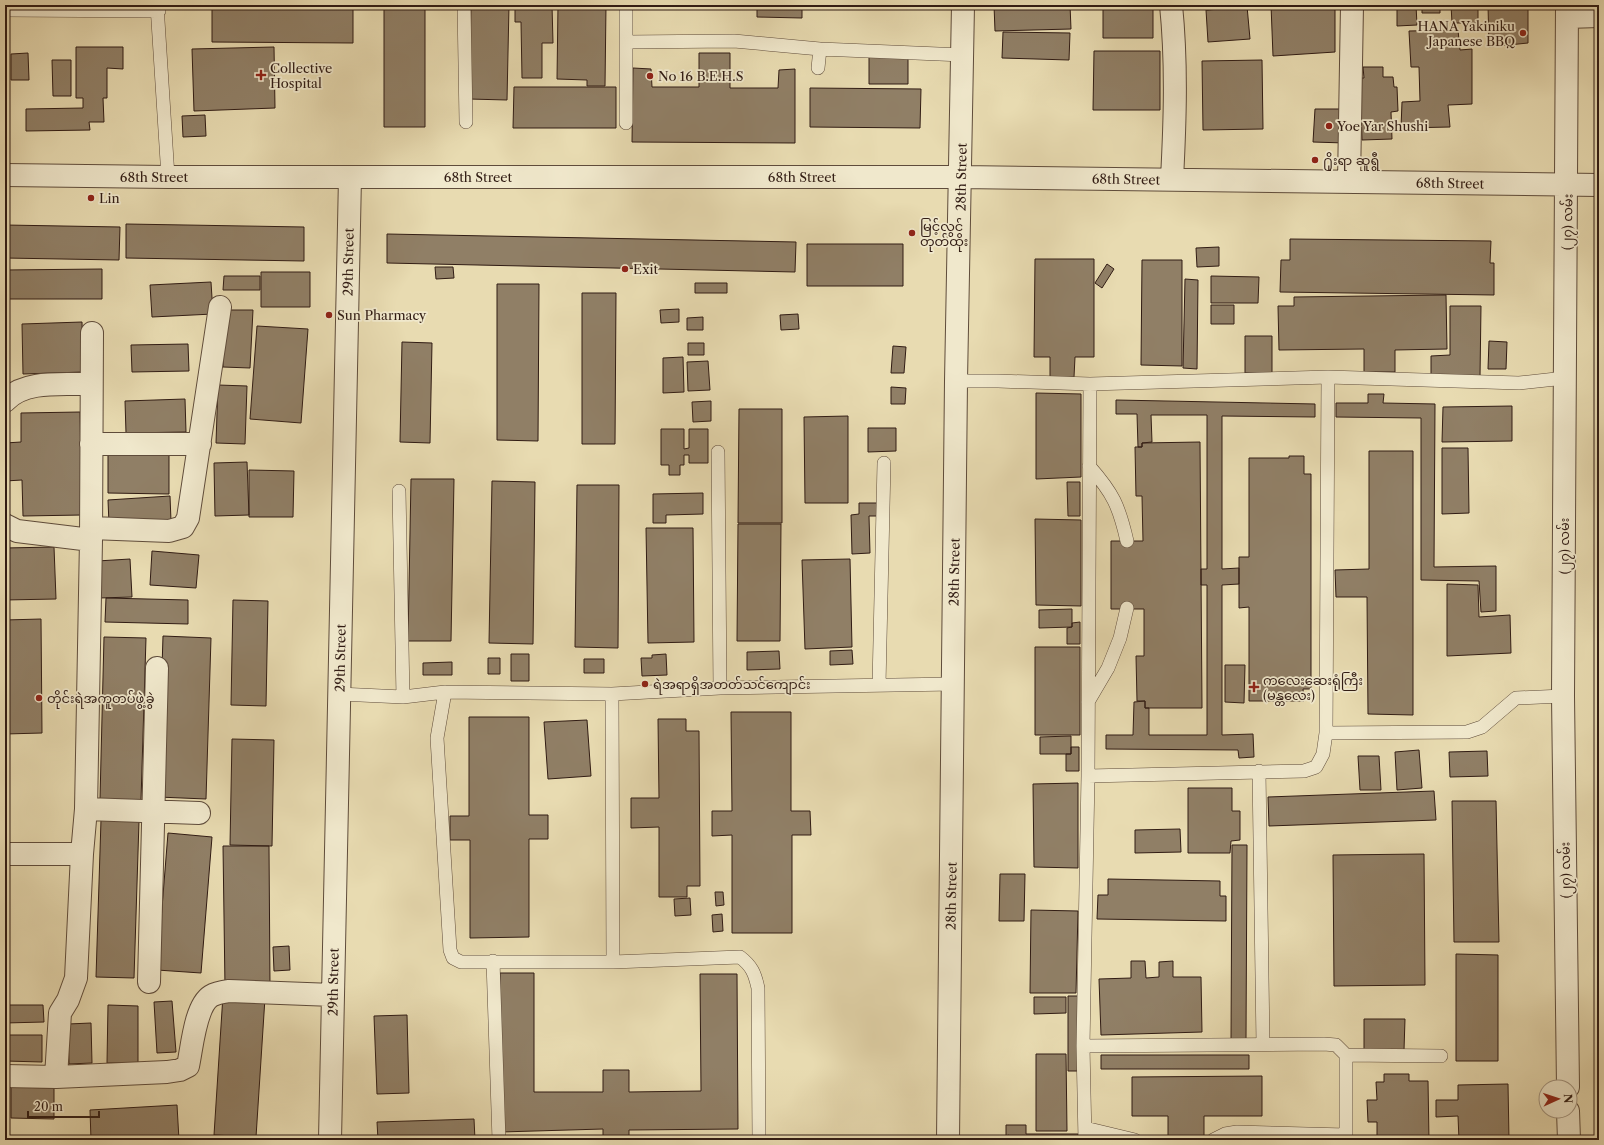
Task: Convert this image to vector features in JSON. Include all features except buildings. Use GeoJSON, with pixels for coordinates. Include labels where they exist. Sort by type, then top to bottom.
{"type":"FeatureCollection","features":[{"type":"Feature","properties":{"kind":"street","name":"28th Street"},"geometry":{"type":"LineString","coordinates":[[948,1140],[956,381],[961,177],[963,5]]}},
{"type":"Feature","properties":{"kind":"street"},"geometry":{"type":"LineString","coordinates":[[1171,5],[1175,52],[1176,111],[1172,179]]}},
{"type":"Feature","properties":{"kind":"street"},"geometry":{"type":"LineString","coordinates":[[1349,182],[1352,5]]}},
{"type":"Feature","properties":{"kind":"street"},"geometry":{"type":"LineString","coordinates":[[1567,11],[1599,16]]}},
{"type":"Feature","properties":{"kind":"street","name":"(၂၇) လမ်း"},"geometry":{"type":"LineString","coordinates":[[1567,11],[1563,696],[1568,1079]]}},
{"type":"Feature","properties":{"kind":"street","name":"68th Street"},"geometry":{"type":"LineString","coordinates":[[5,175],[168,177],[961,177],[1599,185]]}},
{"type":"Feature","properties":{"kind":"street","name":"29th Street"},"geometry":{"type":"LineString","coordinates":[[330,1140],[350,177]]}},
{"type":"Feature","properties":{"kind":"street"},"geometry":{"type":"LineString","coordinates":[[5,525],[17,530],[91,534],[169,531],[183,527],[188,518],[220,307]]}},
{"type":"Feature","properties":{"kind":"street"},"geometry":{"type":"LineString","coordinates":[[56,1077],[60,1013],[68,1000],[76,978],[82,854],[86,809],[91,534],[92,333]]}},
{"type":"Feature","properties":{"kind":"street"},"geometry":{"type":"LineString","coordinates":[[5,401],[12,393],[24,388],[91,384]]}},
{"type":"Feature","properties":{"kind":"street"},"geometry":{"type":"LineString","coordinates":[[91,444],[200,444]]}},
{"type":"Feature","properties":{"kind":"street"},"geometry":{"type":"LineString","coordinates":[[149,982],[155,812],[157,668]]}},
{"type":"Feature","properties":{"kind":"street"},"geometry":{"type":"LineString","coordinates":[[86,809],[199,813]]}},
{"type":"Feature","properties":{"kind":"street"},"geometry":{"type":"LineString","coordinates":[[5,854],[82,854]]}},
{"type":"Feature","properties":{"kind":"street"},"geometry":{"type":"LineString","coordinates":[[5,1076],[56,1077],[167,1072],[180,1070],[188,1066],[200,1007],[210,996],[217,993],[229,992],[333,995]]}},
{"type":"Feature","properties":{"kind":"street"},"geometry":{"type":"LineString","coordinates":[[1568,1119],[1569,1140]]}},
{"type":"Feature","properties":{"kind":"lane"},"geometry":{"type":"LineString","coordinates":[[464,5],[466,122]]}},
{"type":"Feature","properties":{"kind":"lane"},"geometry":{"type":"LineString","coordinates":[[626,5],[626,123]]}},
{"type":"Feature","properties":{"kind":"lane"},"geometry":{"type":"LineString","coordinates":[[5,10],[158,8],[168,177]]}},
{"type":"Feature","properties":{"kind":"lane"},"geometry":{"type":"LineString","coordinates":[[626,42],[734,41],[820,49],[963,55]]}},
{"type":"Feature","properties":{"kind":"lane"},"geometry":{"type":"LineString","coordinates":[[818,68],[820,49]]}},
{"type":"Feature","properties":{"kind":"lane"},"geometry":{"type":"LineString","coordinates":[[956,381],[1090,384],[1328,377],[1519,383],[1565,378]]}},
{"type":"Feature","properties":{"kind":"lane"},"geometry":{"type":"LineString","coordinates":[[1088,776],[1304,771],[1316,767],[1323,754],[1326,733],[1328,377]]}},
{"type":"Feature","properties":{"kind":"lane"},"geometry":{"type":"LineString","coordinates":[[1090,384],[1088,776],[1084,1046],[1085,1134],[1135,1140]]}},
{"type":"Feature","properties":{"kind":"lane"},"geometry":{"type":"LineString","coordinates":[[718,452],[720,688]]}},
{"type":"Feature","properties":{"kind":"lane"},"geometry":{"type":"LineString","coordinates":[[879,685],[884,463]]}},
{"type":"Feature","properties":{"kind":"lane"},"geometry":{"type":"LineString","coordinates":[[1089,466],[1108,487],[1116,503],[1127,541]]}},
{"type":"Feature","properties":{"kind":"lane"},"geometry":{"type":"LineString","coordinates":[[399,491],[404,697]]}},
{"type":"Feature","properties":{"kind":"lane"},"geometry":{"type":"LineString","coordinates":[[1088,702],[1108,668],[1120,638],[1128,608]]}},
{"type":"Feature","properties":{"kind":"lane"},"geometry":{"type":"LineString","coordinates":[[339,694],[404,697],[445,692],[612,694],[720,688],[953,684]]}},
{"type":"Feature","properties":{"kind":"lane"},"geometry":{"type":"LineString","coordinates":[[445,692],[437,738],[450,950],[453,958],[461,962],[613,962],[740,957],[750,964],[755,971],[758,988],[759,1140]]}},
{"type":"Feature","properties":{"kind":"lane"},"geometry":{"type":"LineString","coordinates":[[612,694],[613,962]]}},
{"type":"Feature","properties":{"kind":"lane"},"geometry":{"type":"LineString","coordinates":[[1326,733],[1467,732],[1482,727],[1516,698],[1563,696]]}},
{"type":"Feature","properties":{"kind":"lane"},"geometry":{"type":"LineString","coordinates":[[1259,771],[1263,1044]]}},
{"type":"Feature","properties":{"kind":"lane"},"geometry":{"type":"LineString","coordinates":[[492,961],[499,1140]]}},
{"type":"Feature","properties":{"kind":"lane"},"geometry":{"type":"LineString","coordinates":[[1084,1046],[1324,1044],[1336,1046],[1346,1055],[1441,1056]]}},
{"type":"Feature","properties":{"kind":"lane"},"geometry":{"type":"LineString","coordinates":[[1213,1140],[1225,1134],[1237,1132],[1346,1137],[1346,1055]]}},
{"type":"Feature","properties":{"kind":"place","name":"HANA Yakiniku Japanese BBQ"},"geometry":{"type":"Point","coordinates":[1523,33]}},
{"type":"Feature","properties":{"kind":"place","name":"Collective Hospital"},"geometry":{"type":"Point","coordinates":[261,75]}},
{"type":"Feature","properties":{"kind":"place","name":"No 16 B.E.H.S"},"geometry":{"type":"Point","coordinates":[650,76]}},
{"type":"Feature","properties":{"kind":"place","name":"Yoe Yar Shushi"},"geometry":{"type":"Point","coordinates":[1329,126]}},
{"type":"Feature","properties":{"kind":"place","name":"႐ိုးရာ ဆူရွီ"},"geometry":{"type":"Point","coordinates":[1315,160]}},
{"type":"Feature","properties":{"kind":"place","name":"Lin"},"geometry":{"type":"Point","coordinates":[91,198]}},
{"type":"Feature","properties":{"kind":"place","name":"မြင့်လွင် တုတ်ထိုး"},"geometry":{"type":"Point","coordinates":[912,233]}},
{"type":"Feature","properties":{"kind":"place","name":"Exit"},"geometry":{"type":"Point","coordinates":[625,269]}},
{"type":"Feature","properties":{"kind":"place","name":"Sun Pharmacy"},"geometry":{"type":"Point","coordinates":[329,315]}},
{"type":"Feature","properties":{"kind":"place","name":"ရဲအရာရှိအတတ်သင်ကျောင်း"},"geometry":{"type":"Point","coordinates":[645,684]}},
{"type":"Feature","properties":{"kind":"place","name":"ကလေးဆေးရုံကြီး (မန္တလေး)"},"geometry":{"type":"Point","coordinates":[1254,687]}},
{"type":"Feature","properties":{"kind":"place","name":"တိုင်းရဲအကူတပ်ဖွဲ့ခွဲ"},"geometry":{"type":"Point","coordinates":[39,698]}}]}
